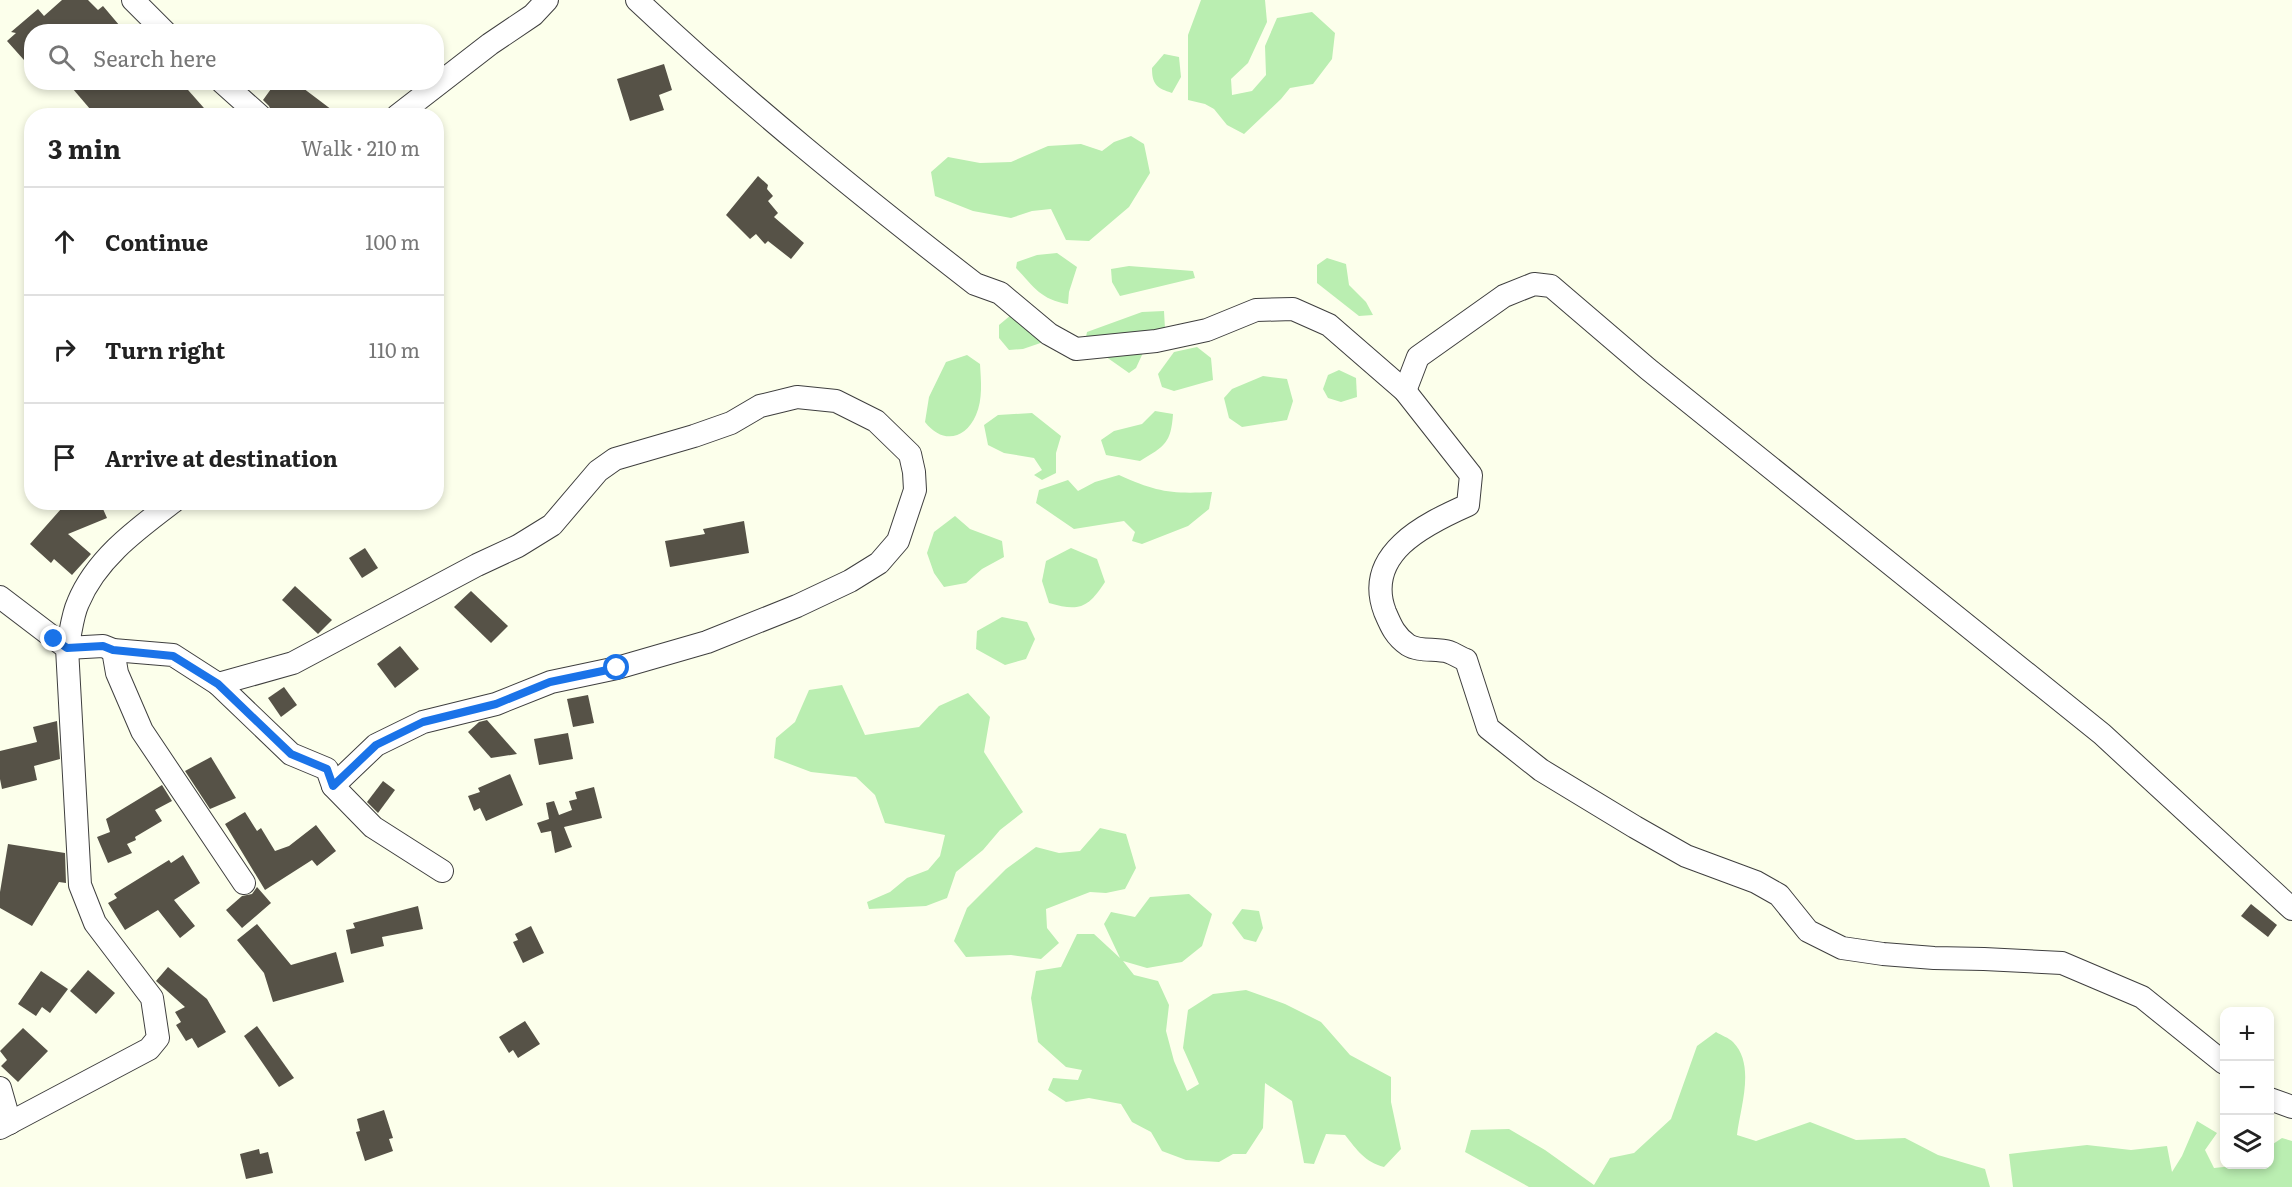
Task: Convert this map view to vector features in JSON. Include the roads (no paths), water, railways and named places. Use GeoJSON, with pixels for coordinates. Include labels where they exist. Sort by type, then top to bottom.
{"type":"FeatureCollection","features":[{"type":"Feature","properties":{"kind":"street"},"geometry":{"type":"LineString","coordinates":[[133,0],[157,24]]}},
{"type":"Feature","properties":{"kind":"street"},"geometry":{"type":"LineString","coordinates":[[444,80],[533,15],[547,0]]}},
{"type":"Feature","properties":{"kind":"street"},"geometry":{"type":"LineString","coordinates":[[637,0],[677,38],[856,190],[975,284],[1000,293],[1049,334],[1076,349],[1156,341],[1207,330],[1256,310],[1293,309],[1329,325],[1405,391],[1471,475],[1468,505],[1432,521],[1401,544],[1384,566],[1380,599],[1394,632],[1410,646],[1448,652],[1466,660],[1488,728],[1541,770],[1686,856],[1756,882],[1779,896],[1808,931],[1842,948],[1934,958],[2062,963],[2142,997],[2222,1061]]}},
{"type":"Feature","properties":{"kind":"street"},"geometry":{"type":"LineString","coordinates":[[231,90],[251,108]]}},
{"type":"Feature","properties":{"kind":"street"},"geometry":{"type":"LineString","coordinates":[[407,108],[431,90]]}},
{"type":"Feature","properties":{"kind":"street"},"geometry":{"type":"LineString","coordinates":[[1405,391],[1418,357],[1504,296],[1534,284],[1551,286],[1648,369],[2102,734],[2292,909]]}},
{"type":"Feature","properties":{"kind":"street"},"geometry":{"type":"LineString","coordinates":[[218,684],[293,663],[477,565],[518,546],[552,525],[598,471],[615,459],[659,448],[731,423],[760,406],[797,397],[836,401],[876,421],[909,454],[914,472],[915,490],[898,541],[879,563],[850,581],[797,606],[707,642],[617,668],[550,682],[496,704],[423,722],[376,745],[333,786]]}},
{"type":"Feature","properties":{"kind":"street"},"geometry":{"type":"LineString","coordinates":[[0,1088],[5,1125],[149,1049],[158,1038],[152,998],[95,923],[80,885],[67,648],[78,603],[95,575],[127,537],[162,510]]}},
{"type":"Feature","properties":{"kind":"street"},"geometry":{"type":"LineString","coordinates":[[0,597],[67,648],[103,646],[113,650],[173,656],[218,684],[291,754],[327,769],[333,786],[373,827],[442,871]]}},
{"type":"Feature","properties":{"kind":"street"},"geometry":{"type":"LineString","coordinates":[[113,650],[117,673],[142,731],[244,883]]}},
{"type":"Feature","properties":{"kind":"street"},"geometry":{"type":"LineString","coordinates":[[2274,1100],[2292,1107]]}}]}
